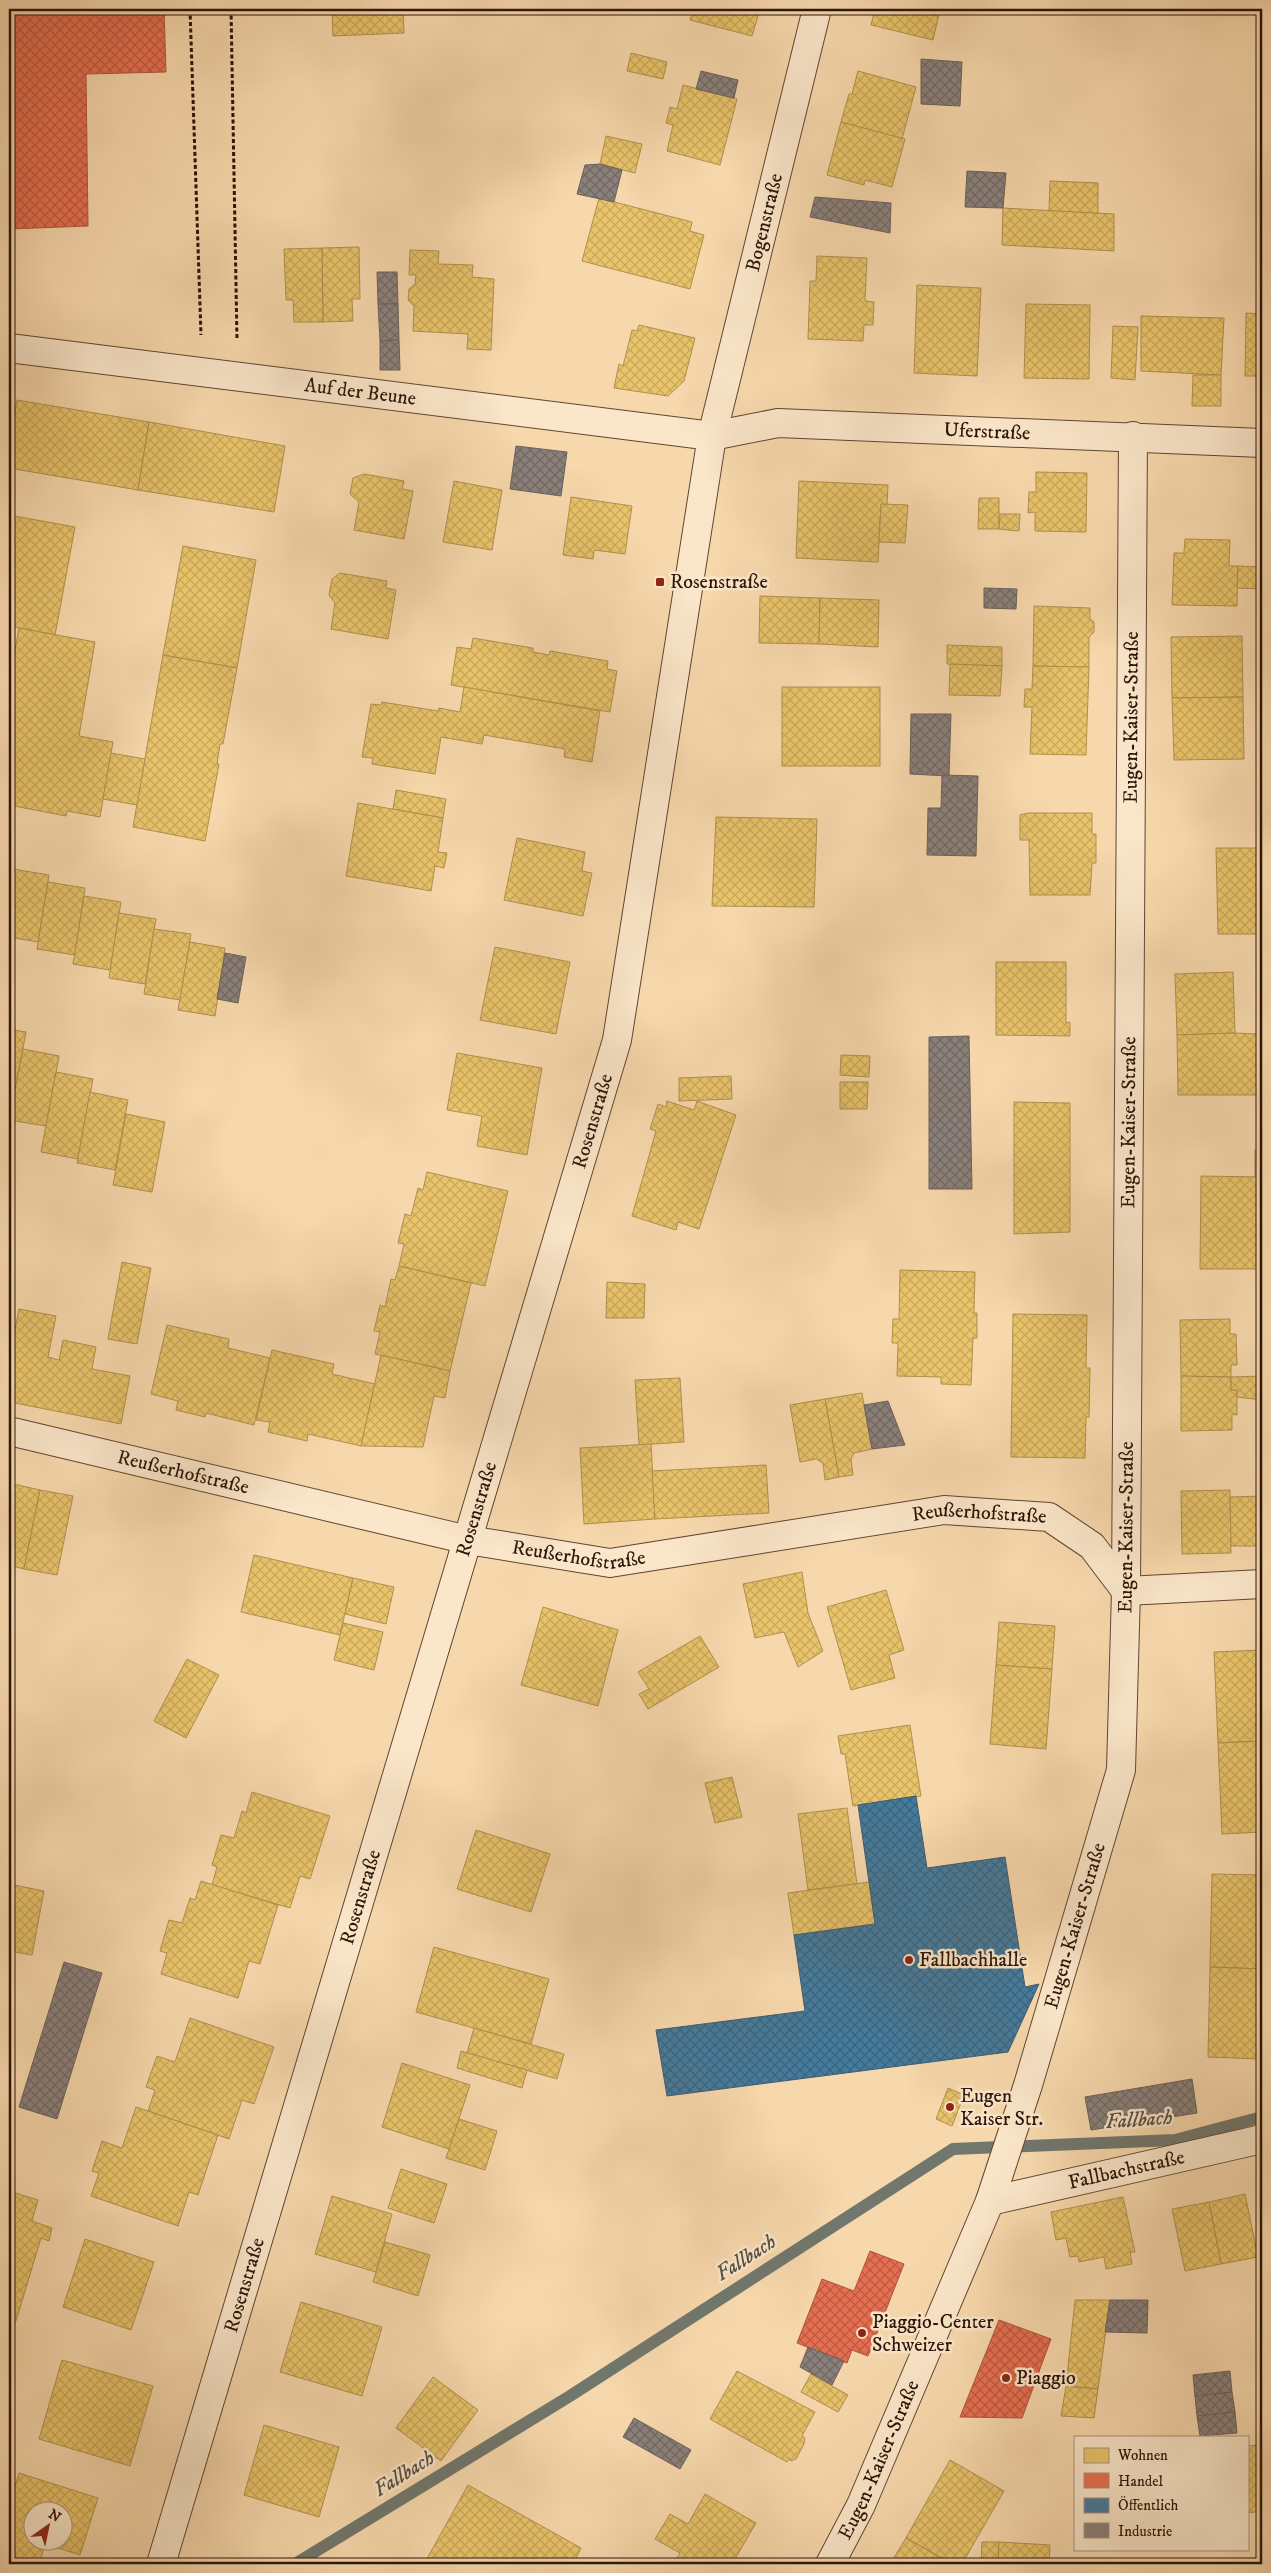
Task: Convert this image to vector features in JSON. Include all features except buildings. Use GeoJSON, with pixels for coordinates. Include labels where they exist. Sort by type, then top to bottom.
{"type":"FeatureCollection","features":[{"type":"Feature","properties":{"kind":"street","name":"Bogenstraße"},"geometry":{"type":"LineString","coordinates":[[712,436],[817,9]]}},
{"type":"Feature","properties":{"kind":"street","name":"Auf der Beune"},"geometry":{"type":"LineString","coordinates":[[9,348],[712,436]]}},
{"type":"Feature","properties":{"kind":"street","name":"Uferstraße"},"geometry":{"type":"LineString","coordinates":[[712,436],[778,422],[1262,442]]}},
{"type":"Feature","properties":{"kind":"street","name":"Rosenstraße"},"geometry":{"type":"LineString","coordinates":[[161,2564],[617,1040],[712,436]]}},
{"type":"Feature","properties":{"kind":"street","name":"Eugen-Kaiser-Straße"},"geometry":{"type":"LineString","coordinates":[[830,2564],[861,2505],[990,2202],[1121,1770],[1126,1591],[1133,436]]}},
{"type":"Feature","properties":{"kind":"street","name":"Reußerhofstraße"},"geometry":{"type":"LineString","coordinates":[[9,1431],[468,1540],[610,1563],[944,1510],[1049,1517],[1092,1546],[1126,1591]]}},
{"type":"Feature","properties":{"kind":"street"},"geometry":{"type":"LineString","coordinates":[[1126,1591],[1262,1584]]}},
{"type":"Feature","properties":{"kind":"street","name":"Fallbachstraße"},"geometry":{"type":"LineString","coordinates":[[990,2202],[1262,2139]]}},
{"type":"Feature","properties":{"kind":"path"},"geometry":{"type":"LineString","coordinates":[[190,9],[202,372]]}},
{"type":"Feature","properties":{"kind":"path"},"geometry":{"type":"LineString","coordinates":[[231,9],[238,376]]}},
{"type":"Feature","properties":{"kind":"waterway","name":"Fallbach"},"geometry":{"type":"LineString","coordinates":[[295,2564],[570,2396],[953,2149],[1175,2140],[1262,2117]]}},
{"type":"Feature","properties":{"kind":"place","name":"Rosenstraße"},"geometry":{"type":"Point","coordinates":[660,582]}},
{"type":"Feature","properties":{"kind":"place","name":"Fallbachhalle"},"geometry":{"type":"Point","coordinates":[909,1960]}},
{"type":"Feature","properties":{"kind":"place","name":"Eugen Kaiser Str."},"geometry":{"type":"Point","coordinates":[950,2107]}},
{"type":"Feature","properties":{"kind":"place","name":"Piaggio-Center Schweizer"},"geometry":{"type":"Point","coordinates":[862,2333]}},
{"type":"Feature","properties":{"kind":"place","name":"Piaggio"},"geometry":{"type":"Point","coordinates":[1006,2378]}}]}
